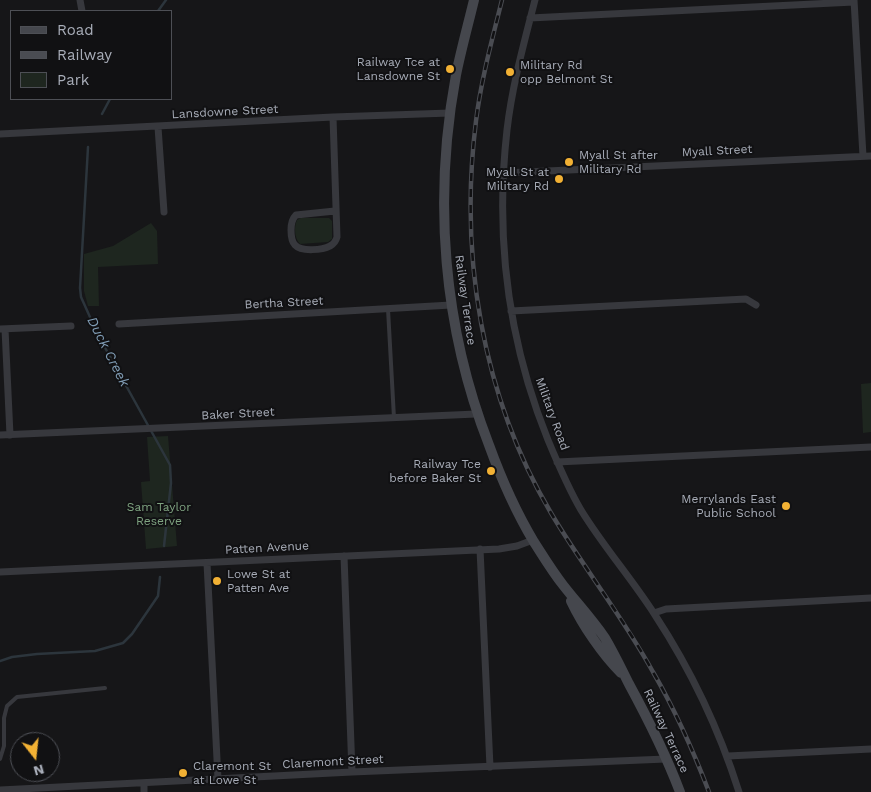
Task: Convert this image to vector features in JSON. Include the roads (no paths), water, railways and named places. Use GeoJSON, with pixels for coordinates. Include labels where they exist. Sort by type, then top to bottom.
{"type":"FeatureCollection","features":[{"type":"Feature","properties":{"kind":"main road","name":"Railway Terrace"},"geometry":{"type":"LineString","coordinates":[[474,0],[456,74],[450,113],[444,206],[445,243],[451,305],[463,366],[476,414],[504,482],[533,540],[562,584],[605,639],[647,716],[680,792]]}},
{"type":"Feature","properties":{"kind":"street","name":"Military Road"},"geometry":{"type":"LineString","coordinates":[[535,0],[510,111],[504,173],[503,247],[511,311],[527,379],[539,417],[557,462],[581,509],[654,613],[695,684],[728,756],[739,792]]}},
{"type":"Feature","properties":{"kind":"street"},"geometry":{"type":"LineString","coordinates":[[530,18],[854,1],[862,156]]}},
{"type":"Feature","properties":{"kind":"street","name":"Lansdowne Street"},"geometry":{"type":"LineString","coordinates":[[0,134],[450,113]]}},
{"type":"Feature","properties":{"kind":"street"},"geometry":{"type":"LineString","coordinates":[[333,117],[337,236],[332,246],[327,248],[304,249],[298,248],[293,244],[291,225],[292,219],[296,215],[335,211]]}},
{"type":"Feature","properties":{"kind":"street"},"geometry":{"type":"LineString","coordinates":[[158,127],[164,212]]}},
{"type":"Feature","properties":{"kind":"street","name":"Myall Street"},"geometry":{"type":"LineString","coordinates":[[504,173],[871,156]]}},
{"type":"Feature","properties":{"kind":"street"},"geometry":{"type":"LineString","coordinates":[[511,311],[746,299],[756,305]]}},
{"type":"Feature","properties":{"kind":"street","name":"Bertha Street"},"geometry":{"type":"LineString","coordinates":[[118,324],[451,305]]}},
{"type":"Feature","properties":{"kind":"street"},"geometry":{"type":"LineString","coordinates":[[10,435],[2,329],[71,326]]}},
{"type":"Feature","properties":{"kind":"street","name":"Baker Street"},"geometry":{"type":"LineString","coordinates":[[0,435],[476,414]]}},
{"type":"Feature","properties":{"kind":"street"},"geometry":{"type":"LineString","coordinates":[[557,462],[871,447]]}},
{"type":"Feature","properties":{"kind":"street","name":"Patten Avenue"},"geometry":{"type":"LineString","coordinates":[[0,572],[480,550],[517,546],[533,540]]}},
{"type":"Feature","properties":{"kind":"street"},"geometry":{"type":"LineString","coordinates":[[480,550],[490,767]]}},
{"type":"Feature","properties":{"kind":"street"},"geometry":{"type":"LineString","coordinates":[[344,556],[352,772]]}},
{"type":"Feature","properties":{"kind":"street"},"geometry":{"type":"LineString","coordinates":[[208,563],[218,778]]}},
{"type":"Feature","properties":{"kind":"street"},"geometry":{"type":"LineString","coordinates":[[654,613],[666,609],[871,598]]}},
{"type":"Feature","properties":{"kind":"street"},"geometry":{"type":"LineString","coordinates":[[728,756],[871,749]]}},
{"type":"Feature","properties":{"kind":"street","name":"Claremont Street"},"geometry":{"type":"LineString","coordinates":[[0,790],[218,778],[666,759]]}},
{"type":"Feature","properties":{"kind":"street"},"geometry":{"type":"LineString","coordinates":[[144,783],[144,792]]}},
{"type":"Feature","properties":{"kind":"lane"},"geometry":{"type":"LineString","coordinates":[[388,309],[394,418]]}},
{"type":"Feature","properties":{"kind":"lane"},"geometry":{"type":"LineString","coordinates":[[0,759],[4,746],[4,718],[7,706],[17,697],[105,688]]}},
{"type":"Feature","properties":{"kind":"waterway","name":"Duck Creek"},"geometry":{"type":"LineString","coordinates":[[159,10],[166,0]]}},
{"type":"Feature","properties":{"kind":"waterway","name":"Duck Creek"},"geometry":{"type":"LineString","coordinates":[[102,114],[109,100]]}},
{"type":"Feature","properties":{"kind":"waterway","name":"Duck Creek"},"geometry":{"type":"LineString","coordinates":[[88,147],[81,297],[98,335],[170,465],[171,483],[164,546]]}},
{"type":"Feature","properties":{"kind":"waterway","name":"Duck Creek"},"geometry":{"type":"LineString","coordinates":[[0,661],[12,657],[37,654],[95,651],[123,643],[132,634],[158,596],[160,577]]}},
{"type":"Feature","properties":{"kind":"railway"},"geometry":{"type":"LineString","coordinates":[[502,0],[481,90],[476,121],[472,172],[471,223],[474,274],[481,324],[492,373],[508,421],[527,468],[551,513],[629,632],[661,686],[683,730],[709,792]]}},
{"type":"Feature","properties":{"kind":"place","name":"Railway Tce at Lansdowne St"},"geometry":{"type":"Point","coordinates":[450,69]}},
{"type":"Feature","properties":{"kind":"place","name":"Military Rd opp Belmont St"},"geometry":{"type":"Point","coordinates":[510,72]}},
{"type":"Feature","properties":{"kind":"place","name":"Myall St after Military Rd"},"geometry":{"type":"Point","coordinates":[569,162]}},
{"type":"Feature","properties":{"kind":"place","name":"Myall St at Military Rd"},"geometry":{"type":"Point","coordinates":[559,179]}},
{"type":"Feature","properties":{"kind":"place","name":"Railway Tce before Baker St"},"geometry":{"type":"Point","coordinates":[491,471]}},
{"type":"Feature","properties":{"kind":"place","name":"Merrylands East Public School"},"geometry":{"type":"Point","coordinates":[786,506]}},
{"type":"Feature","properties":{"kind":"place","name":"Lowe St at Patten Ave"},"geometry":{"type":"Point","coordinates":[217,581]}},
{"type":"Feature","properties":{"kind":"place","name":"Claremont St at Lowe St"},"geometry":{"type":"Point","coordinates":[183,773]}},
{"type":"Feature","properties":{"kind":"park label","name":"Sam Taylor Reserve"},"geometry":{"type":"Point","coordinates":[159,514]}}]}
